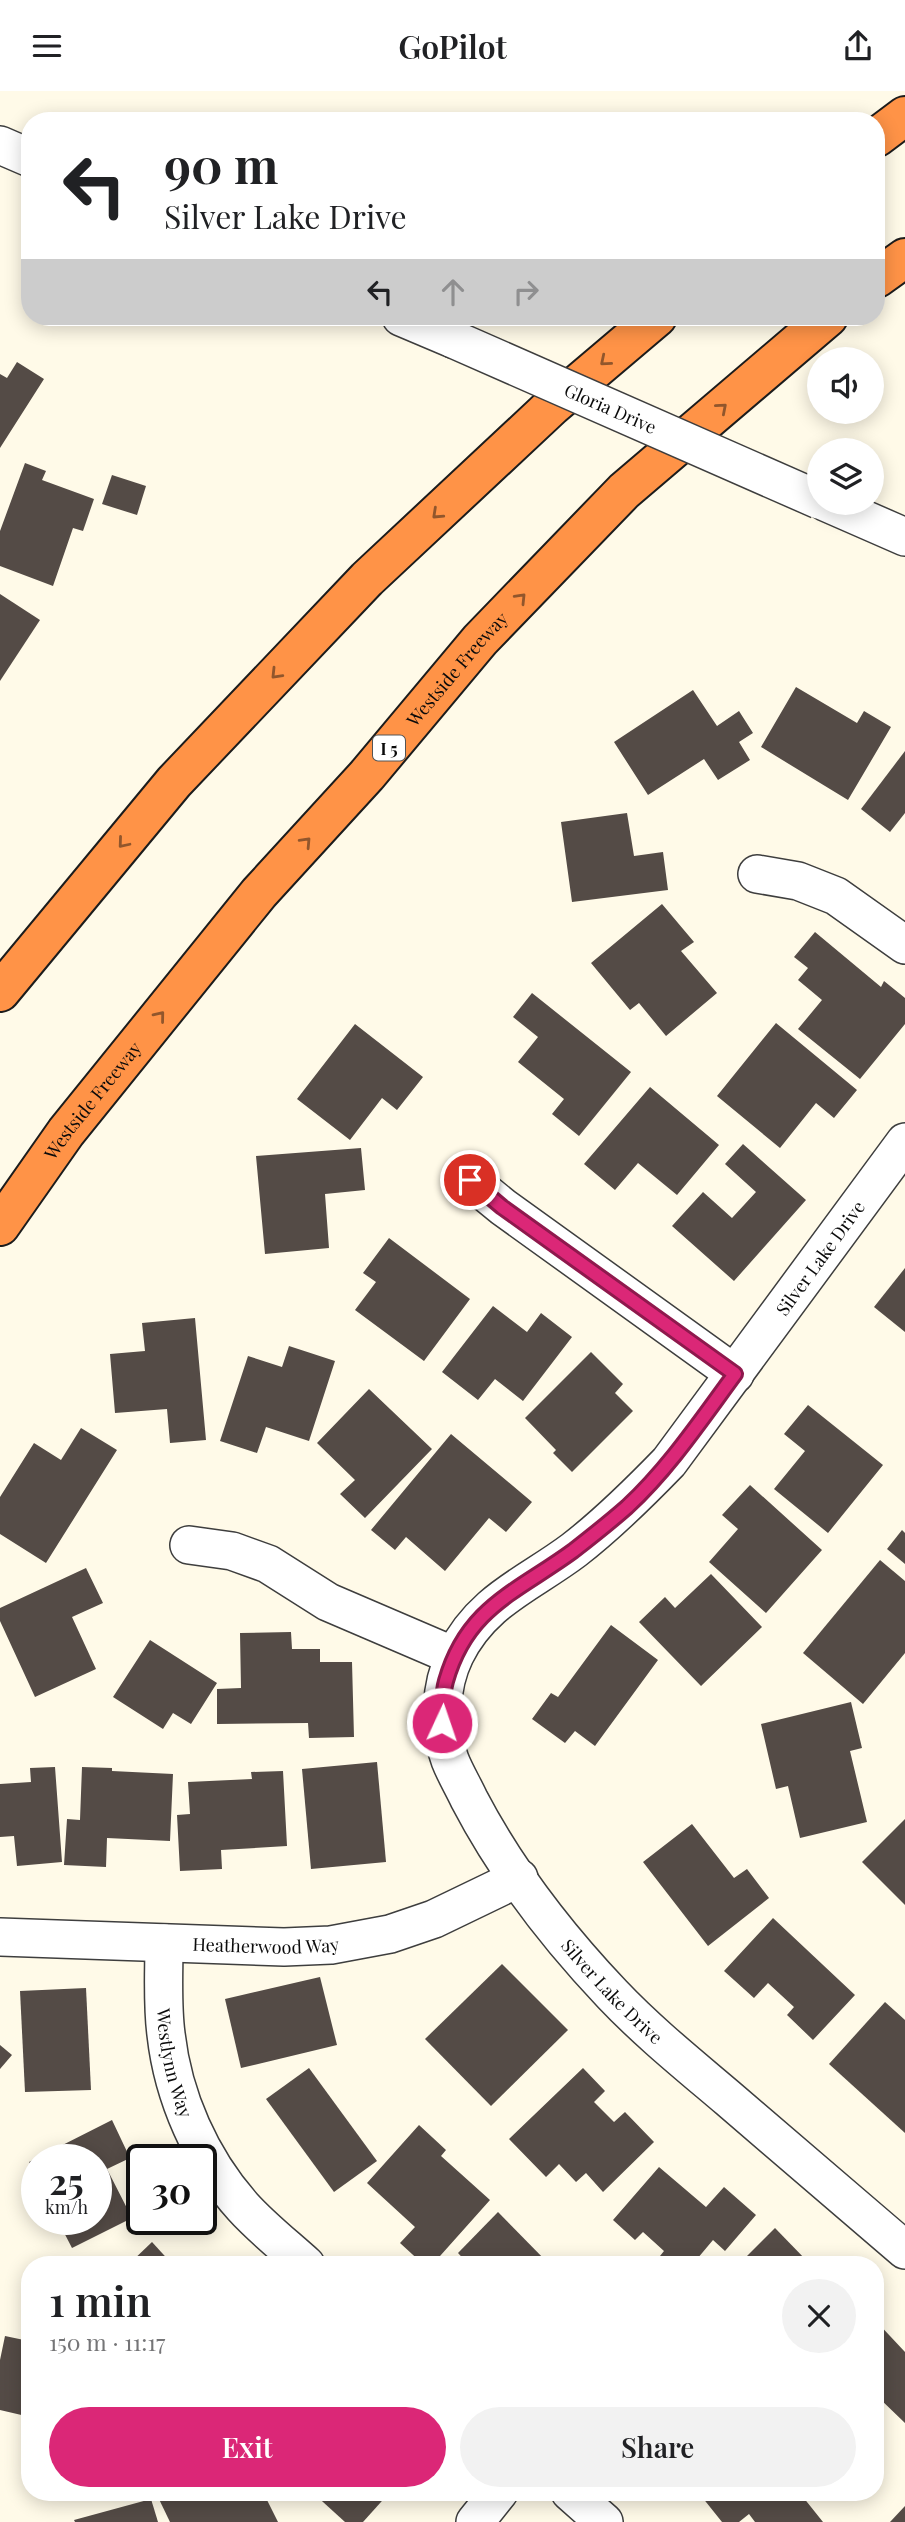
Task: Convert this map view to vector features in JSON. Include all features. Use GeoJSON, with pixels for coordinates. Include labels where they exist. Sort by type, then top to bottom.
{"type":"FeatureCollection","features":[{"type":"Feature","properties":{"kind":"highway"},"geometry":{"type":"LineString","coordinates":[[885,131],[905,116]]}},
{"type":"Feature","properties":{"kind":"highway"},"geometry":{"type":"LineString","coordinates":[[885,272],[905,258]]}},
{"type":"Feature","properties":{"kind":"highway"},"geometry":{"type":"LineString","coordinates":[[0,992],[174,782],[367,579],[552,406],[646,326]]}},
{"type":"Feature","properties":{"kind":"highway","name":"Westside Freeway"},"geometry":{"type":"LineString","coordinates":[[0,1226],[66,1132],[259,893],[367,775],[480,640],[624,491],[817,326]]}},
{"type":"Feature","properties":{"kind":"street"},"geometry":{"type":"LineString","coordinates":[[0,145],[21,154]]}},
{"type":"Feature","properties":{"kind":"street","name":"Gloria Drive"},"geometry":{"type":"LineString","coordinates":[[422,326],[807,494]]}},
{"type":"Feature","properties":{"kind":"street","name":"Gloria Drive"},"geometry":{"type":"LineString","coordinates":[[854,515],[905,537]]}},
{"type":"Feature","properties":{"kind":"street"},"geometry":{"type":"LineString","coordinates":[[757,874],[797,881],[836,896],[905,945]]}},
{"type":"Feature","properties":{"kind":"street","name":"Silver Lake Drive"},"geometry":{"type":"LineString","coordinates":[[905,1142],[669,1462],[628,1506],[573,1551],[490,1606],[470,1628],[454,1656],[444,1684],[442,1723],[450,1760],[480,1818],[550,1923],[612,1994],[657,2038],[905,2250]]}},
{"type":"Feature","properties":{"kind":"street"},"geometry":{"type":"LineString","coordinates":[[470,1180],[502,1207],[735,1374]]}},
{"type":"Feature","properties":{"kind":"street"},"geometry":{"type":"LineString","coordinates":[[189,1545],[232,1551],[268,1564],[328,1602],[454,1656]]}},
{"type":"Feature","properties":{"kind":"street","name":"Heatherwood Way"},"geometry":{"type":"LineString","coordinates":[[0,1937],[284,1947],[331,1945],[390,1934],[434,1919],[519,1878]]}},
{"type":"Feature","properties":{"kind":"street","name":"Westlynn Way"},"geometry":{"type":"LineString","coordinates":[[163,1943],[165,2032],[173,2075],[190,2126],[216,2173],[243,2207],[296,2256]]}},
{"type":"Feature","properties":{"kind":"street"},"geometry":{"type":"LineString","coordinates":[[475,2522],[492,2501]]}},
{"type":"Feature","properties":{"kind":"street"},"geometry":{"type":"LineString","coordinates":[[580,2501],[604,2522]]}},
{"type":"Feature","properties":{"kind":"building"},"geometry":{"type":"Polygon","coordinates":[[[17,362],[44,379],[0,448],[0,374],[7,378],[17,362]]]}},
{"type":"Feature","properties":{"kind":"building"},"geometry":{"type":"Polygon","coordinates":[[[25,463],[46,471],[42,480],[94,499],[83,531],[73,528],[53,586],[0,566],[0,531],[25,463]]]}},
{"type":"Feature","properties":{"kind":"building"},"geometry":{"type":"Polygon","coordinates":[[[112,475],[146,486],[137,515],[102,504],[112,475]]]}},
{"type":"Feature","properties":{"kind":"building"},"geometry":{"type":"Polygon","coordinates":[[[0,594],[40,620],[0,681],[0,594]]]}},
{"type":"Feature","properties":{"kind":"building"},"geometry":{"type":"Polygon","coordinates":[[[796,687],[857,723],[864,711],[891,727],[848,800],[761,747],[796,687]]]}},
{"type":"Feature","properties":{"kind":"building"},"geometry":{"type":"Polygon","coordinates":[[[693,690],[717,726],[739,711],[753,733],[739,742],[750,760],[718,780],[704,759],[648,795],[614,742],[693,690]]]}},
{"type":"Feature","properties":{"kind":"building"},"geometry":{"type":"Polygon","coordinates":[[[905,751],[905,813],[890,832],[861,809],[905,751]]]}},
{"type":"Feature","properties":{"kind":"building"},"geometry":{"type":"Polygon","coordinates":[[[627,813],[634,856],[663,852],[668,890],[572,902],[561,822],[627,813]]]}},
{"type":"Feature","properties":{"kind":"building"},"geometry":{"type":"Polygon","coordinates":[[[662,904],[694,942],[681,951],[717,993],[666,1036],[639,1003],[630,1010],[591,963],[662,904]]]}},
{"type":"Feature","properties":{"kind":"building"},"geometry":{"type":"Polygon","coordinates":[[[815,932],[881,987],[884,981],[905,998],[905,1024],[860,1079],[798,1029],[822,1000],[798,980],[808,968],[794,957],[815,932]]]}},
{"type":"Feature","properties":{"kind":"building"},"geometry":{"type":"Polygon","coordinates":[[[532,993],[631,1072],[579,1136],[552,1114],[564,1099],[518,1062],[538,1037],[513,1017],[532,993]]]}},
{"type":"Feature","properties":{"kind":"building"},"geometry":{"type":"Polygon","coordinates":[[[776,1023],[857,1090],[834,1118],[816,1103],[780,1148],[717,1096],[776,1023]]]}},
{"type":"Feature","properties":{"kind":"building"},"geometry":{"type":"Polygon","coordinates":[[[355,1024],[423,1077],[397,1110],[382,1098],[350,1140],[297,1099],[355,1024]]]}},
{"type":"Feature","properties":{"kind":"building"},"geometry":{"type":"Polygon","coordinates":[[[650,1087],[719,1145],[677,1195],[638,1163],[615,1190],[584,1164],[650,1087]]]}},
{"type":"Feature","properties":{"kind":"building"},"geometry":{"type":"Polygon","coordinates":[[[743,1144],[806,1200],[734,1281],[672,1226],[703,1192],[732,1218],[756,1192],[725,1164],[743,1144]]]}},
{"type":"Feature","properties":{"kind":"building"},"geometry":{"type":"Polygon","coordinates":[[[361,1148],[365,1190],[325,1194],[329,1248],[265,1254],[256,1156],[361,1148]]]}},
{"type":"Feature","properties":{"kind":"building"},"geometry":{"type":"Polygon","coordinates":[[[389,1238],[470,1299],[424,1361],[355,1310],[376,1282],[363,1273],[389,1238]]]}},
{"type":"Feature","properties":{"kind":"building"},"geometry":{"type":"Polygon","coordinates":[[[905,1268],[905,1332],[874,1307],[905,1268]]]}},
{"type":"Feature","properties":{"kind":"building"},"geometry":{"type":"Polygon","coordinates":[[[493,1306],[527,1332],[541,1313],[572,1337],[523,1401],[495,1379],[478,1400],[442,1372],[493,1306]]]}},
{"type":"Feature","properties":{"kind":"building"},"geometry":{"type":"Polygon","coordinates":[[[195,1318],[206,1440],[170,1443],[167,1409],[115,1413],[110,1354],[145,1351],[142,1323],[195,1318]]]}},
{"type":"Feature","properties":{"kind":"building"},"geometry":{"type":"Polygon","coordinates":[[[289,1346],[335,1361],[309,1441],[266,1427],[257,1453],[220,1441],[248,1356],[282,1367],[289,1346]]]}},
{"type":"Feature","properties":{"kind":"building"},"geometry":{"type":"Polygon","coordinates":[[[591,1352],[623,1384],[615,1393],[633,1411],[572,1472],[553,1453],[556,1450],[525,1418],[591,1352]]]}},
{"type":"Feature","properties":{"kind":"building"},"geometry":{"type":"Polygon","coordinates":[[[369,1389],[432,1449],[365,1518],[340,1494],[355,1480],[317,1443],[369,1389]]]}},
{"type":"Feature","properties":{"kind":"building"},"geometry":{"type":"Polygon","coordinates":[[[808,1405],[883,1465],[828,1533],[774,1489],[805,1451],[784,1434],[808,1405]]]}},
{"type":"Feature","properties":{"kind":"building"},"geometry":{"type":"Polygon","coordinates":[[[81,1428],[117,1450],[46,1563],[0,1534],[0,1497],[34,1443],[61,1460],[81,1428]]]}},
{"type":"Feature","properties":{"kind":"building"},"geometry":{"type":"Polygon","coordinates":[[[451,1434],[532,1502],[506,1532],[489,1518],[445,1571],[406,1537],[395,1550],[371,1530],[451,1434]]]}},
{"type":"Feature","properties":{"kind":"building"},"geometry":{"type":"Polygon","coordinates":[[[750,1485],[822,1550],[766,1613],[709,1562],[738,1529],[722,1515],[750,1485]]]}},
{"type":"Feature","properties":{"kind":"building"},"geometry":{"type":"Polygon","coordinates":[[[902,1530],[905,1533],[905,1564],[887,1549],[902,1530]]]}},
{"type":"Feature","properties":{"kind":"building"},"geometry":{"type":"Polygon","coordinates":[[[880,1560],[905,1581],[905,1653],[863,1704],[803,1653],[880,1560]]]}},
{"type":"Feature","properties":{"kind":"building"},"geometry":{"type":"Polygon","coordinates":[[[86,1568],[103,1603],[72,1617],[96,1669],[35,1697],[0,1621],[0,1608],[86,1568]]]}},
{"type":"Feature","properties":{"kind":"building"},"geometry":{"type":"Polygon","coordinates":[[[711,1574],[762,1627],[701,1686],[639,1622],[665,1597],[675,1608],[711,1574]]]}},
{"type":"Feature","properties":{"kind":"building"},"geometry":{"type":"Polygon","coordinates":[[[611,1625],[658,1660],[595,1746],[575,1731],[565,1743],[532,1719],[551,1693],[558,1697],[611,1625]]]}},
{"type":"Feature","properties":{"kind":"building"},"geometry":{"type":"Polygon","coordinates":[[[291,1632],[292,1649],[320,1649],[320,1662],[352,1662],[354,1737],[309,1738],[308,1723],[217,1724],[217,1689],[241,1688],[240,1633],[291,1632]]]}},
{"type":"Feature","properties":{"kind":"building"},"geometry":{"type":"Polygon","coordinates":[[[150,1640],[217,1683],[191,1724],[173,1713],[163,1729],[113,1697],[150,1640]]]}},
{"type":"Feature","properties":{"kind":"building"},"geometry":{"type":"Polygon","coordinates":[[[851,1702],[862,1748],[850,1751],[867,1822],[800,1838],[788,1786],[776,1789],[761,1724],[851,1702]]]}},
{"type":"Feature","properties":{"kind":"building"},"geometry":{"type":"Polygon","coordinates":[[[377,1762],[386,1862],[311,1869],[302,1769],[377,1762]]]}},
{"type":"Feature","properties":{"kind":"building"},"geometry":{"type":"Polygon","coordinates":[[[55,1767],[62,1862],[17,1866],[14,1836],[0,1837],[0,1784],[31,1782],[30,1768],[55,1767]]]}},
{"type":"Feature","properties":{"kind":"building"},"geometry":{"type":"Polygon","coordinates":[[[82,1767],[173,1774],[170,1841],[107,1838],[106,1867],[64,1865],[67,1819],[80,1820],[82,1767]]]}},
{"type":"Feature","properties":{"kind":"building"},"geometry":{"type":"Polygon","coordinates":[[[283,1771],[287,1846],[221,1850],[222,1869],[180,1871],[177,1815],[190,1814],[188,1782],[252,1779],[251,1772],[283,1771]]]}},
{"type":"Feature","properties":{"kind":"building"},"geometry":{"type":"Polygon","coordinates":[[[905,1819],[905,1905],[862,1862],[905,1819]]]}},
{"type":"Feature","properties":{"kind":"building"},"geometry":{"type":"Polygon","coordinates":[[[692,1824],[734,1878],[747,1869],[769,1898],[708,1946],[643,1862],[692,1824]]]}},
{"type":"Feature","properties":{"kind":"building"},"geometry":{"type":"Polygon","coordinates":[[[773,1918],[855,1995],[813,2040],[787,2015],[794,2007],[768,1983],[754,1998],[724,1971],[773,1918]]]}},
{"type":"Feature","properties":{"kind":"building"},"geometry":{"type":"Polygon","coordinates":[[[502,1964],[568,2030],[491,2106],[425,2039],[502,1964]]]}},
{"type":"Feature","properties":{"kind":"building"},"geometry":{"type":"Polygon","coordinates":[[[320,1977],[337,2045],[241,2068],[225,1999],[320,1977]]]}},
{"type":"Feature","properties":{"kind":"building"},"geometry":{"type":"Polygon","coordinates":[[[86,1988],[91,2090],[25,2092],[20,1991],[86,1988]]]}},
{"type":"Feature","properties":{"kind":"building"},"geometry":{"type":"Polygon","coordinates":[[[885,2002],[905,2020],[905,2133],[829,2064],[885,2002]]]}},
{"type":"Feature","properties":{"kind":"building"},"geometry":{"type":"Polygon","coordinates":[[[0,2045],[12,2055],[0,2069],[0,2045]]]}},
{"type":"Feature","properties":{"kind":"building"},"geometry":{"type":"Polygon","coordinates":[[[309,2068],[377,2161],[334,2192],[266,2099],[309,2068]]]}},
{"type":"Feature","properties":{"kind":"building"},"geometry":{"type":"Polygon","coordinates":[[[583,2068],[605,2091],[594,2102],[614,2122],[625,2112],[654,2142],[603,2192],[586,2173],[576,2182],[559,2164],[546,2177],[509,2139],[583,2068]]]}},
{"type":"Feature","properties":{"kind":"building"},"geometry":{"type":"Polygon","coordinates":[[[112,2120],[126,2150],[126,2160],[112,2167],[112,2144],[65,2144],[112,2120]]]}},
{"type":"Feature","properties":{"kind":"building"},"geometry":{"type":"Polygon","coordinates":[[[419,2125],[446,2150],[441,2156],[490,2200],[440,2256],[414,2256],[400,2243],[415,2227],[367,2183],[419,2125]]]}},
{"type":"Feature","properties":{"kind":"building"},"geometry":{"type":"Polygon","coordinates":[[[659,2167],[706,2207],[724,2187],[756,2215],[725,2251],[713,2240],[700,2256],[660,2256],[664,2251],[643,2232],[635,2240],[613,2220],[659,2167]]]}},
{"type":"Feature","properties":{"kind":"building"},"geometry":{"type":"Polygon","coordinates":[[[112,2179],[126,2206],[126,2221],[112,2228],[112,2179]]]}},
{"type":"Feature","properties":{"kind":"building"},"geometry":{"type":"Polygon","coordinates":[[[498,2212],[541,2256],[461,2256],[458,2253],[498,2212]]]}},
{"type":"Feature","properties":{"kind":"building"},"geometry":{"type":"Polygon","coordinates":[[[775,2228],[802,2256],[747,2256],[775,2228]]]}},
{"type":"Feature","properties":{"kind":"building"},"geometry":{"type":"Polygon","coordinates":[[[65,2235],[98,2235],[72,2248],[65,2235]]]}},
{"type":"Feature","properties":{"kind":"building"},"geometry":{"type":"Polygon","coordinates":[[[152,2242],[165,2256],[137,2256],[152,2242]]]}},
{"type":"Feature","properties":{"kind":"building"},"geometry":{"type":"Polygon","coordinates":[[[884,2330],[905,2352],[905,2423],[884,2403],[884,2330]]]}},
{"type":"Feature","properties":{"kind":"building"},"geometry":{"type":"Polygon","coordinates":[[[5,2336],[21,2339],[21,2415],[0,2410],[0,2360],[5,2336]]]}},
{"type":"Feature","properties":{"kind":"building"},"geometry":{"type":"Polygon","coordinates":[[[152,2501],[158,2522],[75,2522],[74,2520],[152,2501]]]}},
{"type":"Feature","properties":{"kind":"building"},"geometry":{"type":"Polygon","coordinates":[[[160,2501],[268,2501],[278,2522],[170,2522],[160,2501]]]}},
{"type":"Feature","properties":{"kind":"building"},"geometry":{"type":"Polygon","coordinates":[[[322,2501],[382,2501],[363,2522],[345,2522],[322,2501]]]}},
{"type":"Feature","properties":{"kind":"building"},"geometry":{"type":"Polygon","coordinates":[[[705,2501],[806,2501],[823,2522],[755,2522],[749,2514],[739,2522],[722,2522],[705,2501]]]}},
{"type":"Feature","properties":{"kind":"building"},"geometry":{"type":"Polygon","coordinates":[[[905,2506],[905,2522],[890,2522],[905,2506]]]}},
{"type":"Feature","properties":{"kind":"route"},"geometry":{"type":"LineString","coordinates":[[442,1723],[444,1684],[454,1656],[470,1628],[490,1606],[573,1551],[628,1506],[669,1462],[735,1374],[502,1207],[470,1180]]}}]}
